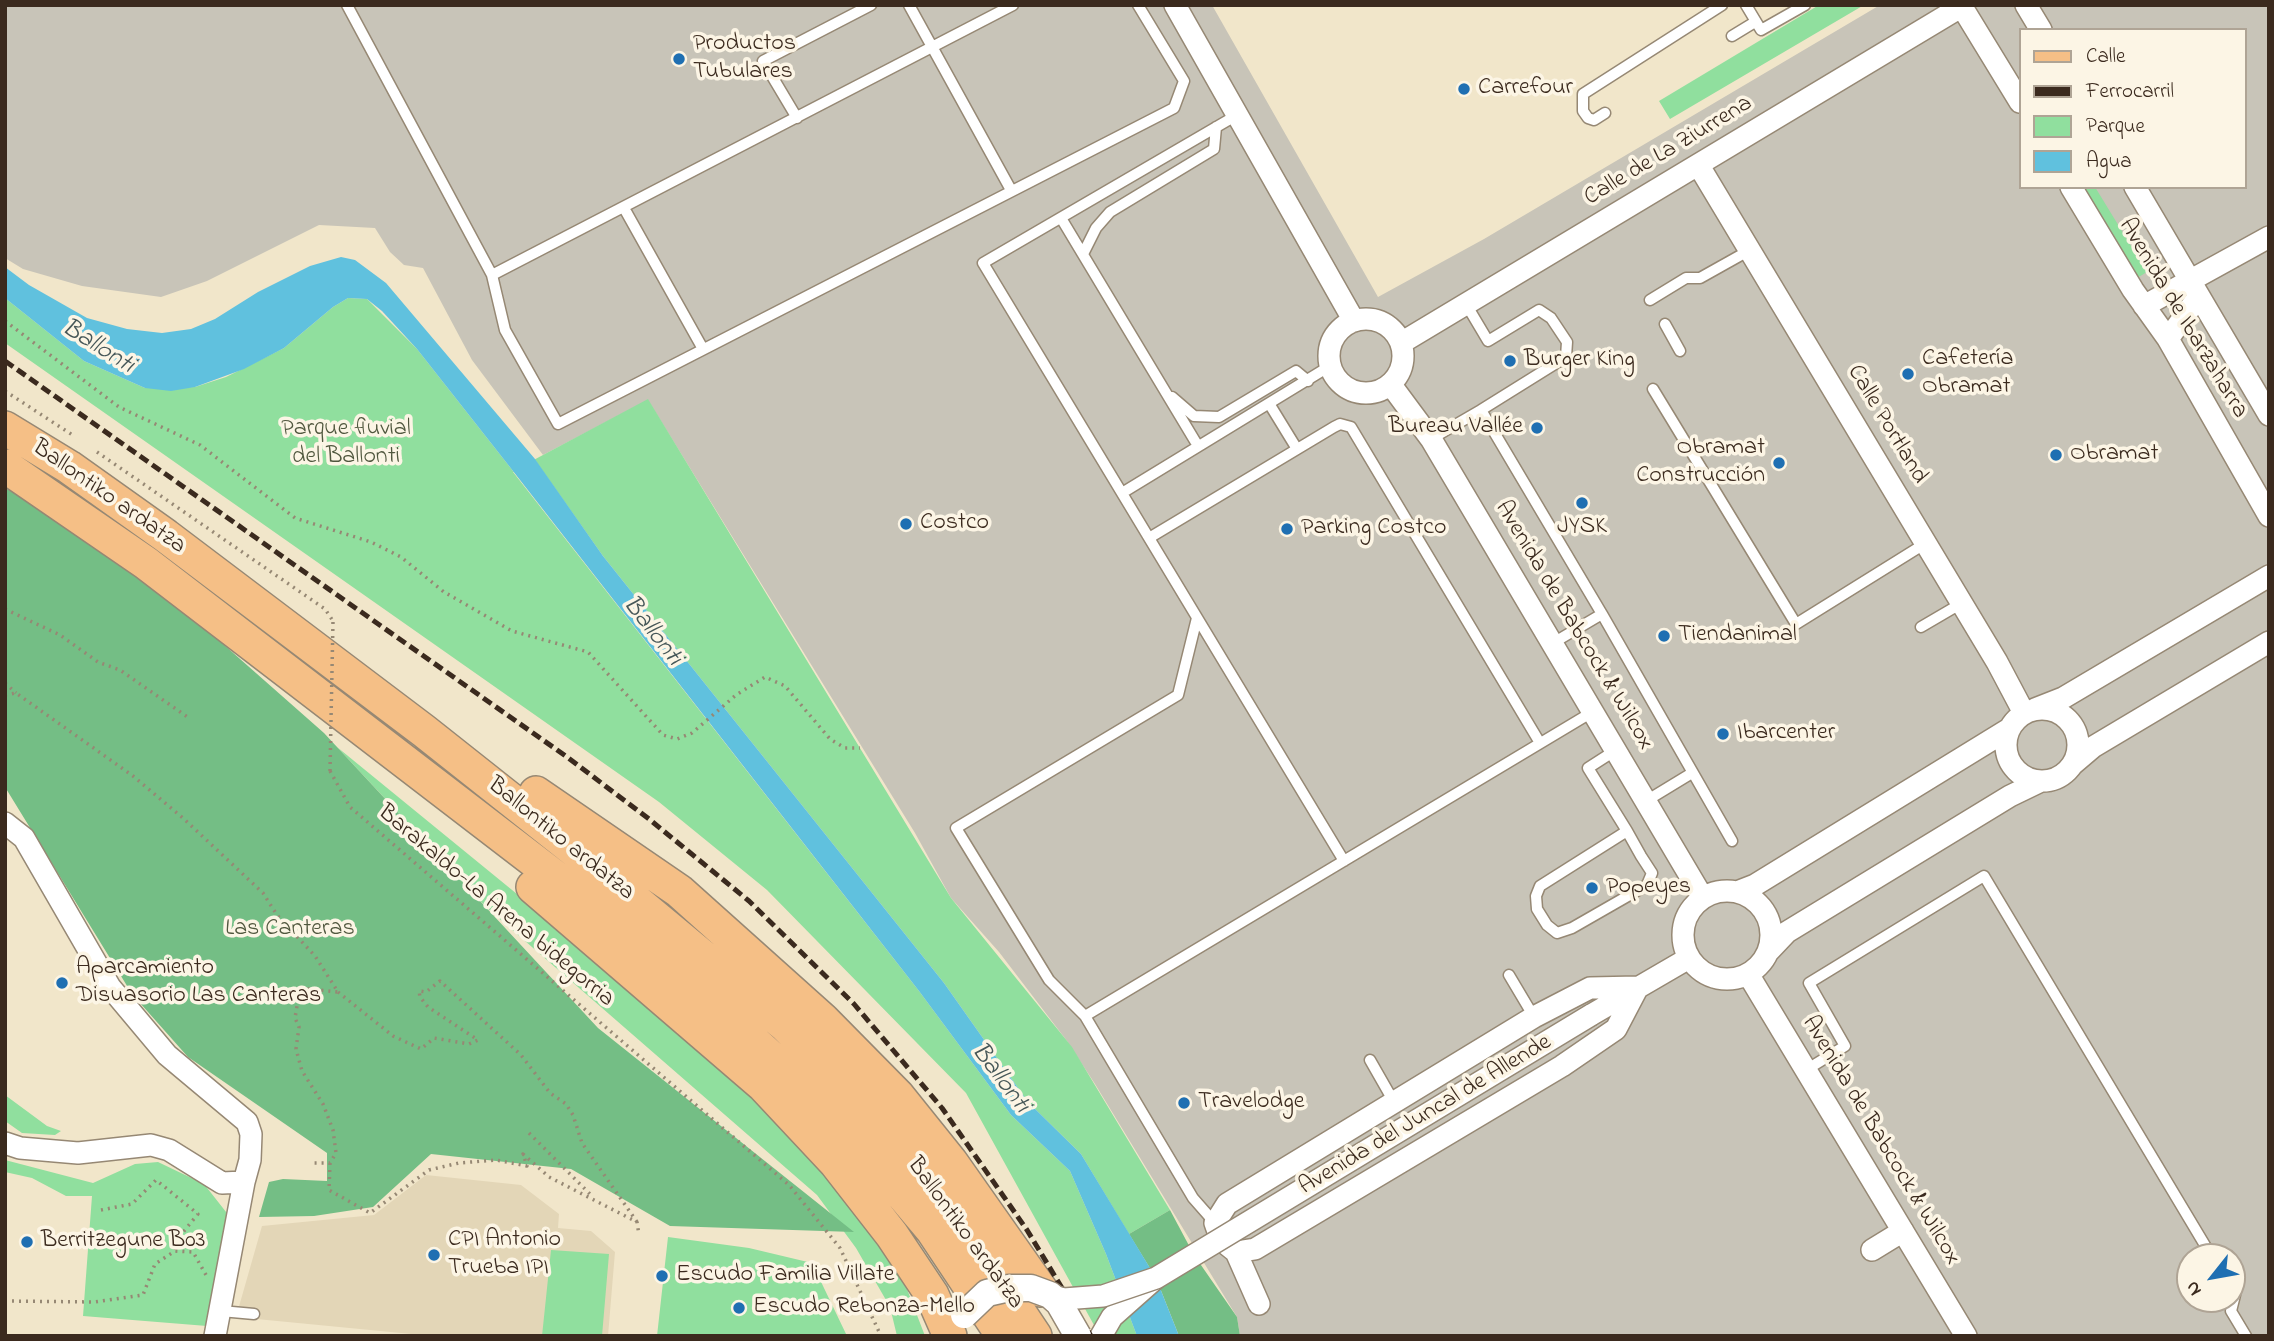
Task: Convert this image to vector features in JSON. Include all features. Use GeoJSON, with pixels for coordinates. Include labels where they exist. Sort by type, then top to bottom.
{"type":"FeatureCollection","features":[{"type":"Feature","properties":{"kind":"main road","name":"Ballontiko ardatza"},"geometry":{"type":"LineString","coordinates":[[5,428],[69,467],[166,536],[424,731],[589,861],[785,1025],[865,1104],[951,1210],[1035,1336]]}},
{"type":"Feature","properties":{"kind":"main road","name":"Ballontiko ardatza"},"geometry":{"type":"LineString","coordinates":[[5,466],[146,563],[662,959],[838,1118],[933,1231],[1003,1336]]}},
{"type":"Feature","properties":{"kind":"main road"},"geometry":{"type":"LineString","coordinates":[[424,731],[459,741],[679,891],[823,1020],[898,1096],[1046,1293]]}},
{"type":"Feature","properties":{"kind":"main road"},"geometry":{"type":"LineString","coordinates":[[386,749],[469,831],[763,1085],[836,1164],[892,1234],[932,1295],[957,1325]]}},
{"type":"Feature","properties":{"kind":"street"},"geometry":{"type":"LineString","coordinates":[[1175,5],[1354,321]]}},
{"type":"Feature","properties":{"kind":"street"},"geometry":{"type":"LineString","coordinates":[[2026,5],[2040,28]]}},
{"type":"Feature","properties":{"kind":"street"},"geometry":{"type":"LineString","coordinates":[[1963,6],[2018,99]]}},
{"type":"Feature","properties":{"kind":"street","name":"Calle de La Ziurrena"},"geometry":{"type":"LineString","coordinates":[[1401,343],[1963,6]]}},
{"type":"Feature","properties":{"kind":"street"},"geometry":{"type":"LineString","coordinates":[[1940,20],[1961,24],[1978,33]]}},
{"type":"Feature","properties":{"kind":"street","name":"Calle Portland"},"geometry":{"type":"LineString","coordinates":[[1699,166],[2029,711]]}},
{"type":"Feature","properties":{"kind":"street","name":"Avenida de Ibarzaharra"},"geometry":{"type":"LineString","coordinates":[[2072,189],[2168,340],[2269,516]]}},
{"type":"Feature","properties":{"kind":"street","name":"Avenida de Ibarzaharra"},"geometry":{"type":"LineString","coordinates":[[2136,189],[2269,415]]}},
{"type":"Feature","properties":{"kind":"street"},"geometry":{"type":"LineString","coordinates":[[2144,306],[2194,289],[2269,237]]}},
{"type":"Feature","properties":{"kind":"street"},"geometry":{"type":"LineString","coordinates":[[2168,340],[2194,289]]}},
{"type":"Feature","properties":{"kind":"street"},"geometry":{"type":"LineString","coordinates":[[1376,320],[1395,333],[1401,343],[1402,366],[1391,385],[1371,394],[1350,391],[1334,376],[1329,366],[1332,339],[1354,321],[1376,320]]}},
{"type":"Feature","properties":{"kind":"street","name":"Avenida de Babcock & Wilcox"},"geometry":{"type":"LineString","coordinates":[[1391,385],[1431,439],[1703,898]]}},
{"type":"Feature","properties":{"kind":"street"},"geometry":{"type":"LineString","coordinates":[[1737,892],[1755,885],[2009,729],[2029,711],[2063,698],[2269,576]]}},
{"type":"Feature","properties":{"kind":"street"},"geometry":{"type":"LineString","coordinates":[[1768,952],[1771,937],[1769,922],[1762,908],[1751,898],[1737,892],[1725,891],[1703,898],[1693,907],[1683,932],[1689,958],[1698,968],[1722,979],[1748,974],[1760,965],[1787,932],[2010,796],[2041,781],[2053,779],[2093,747],[2269,642]]}},
{"type":"Feature","properties":{"kind":"street"},"geometry":{"type":"LineString","coordinates":[[2029,711],[2057,712],[2074,727],[2077,752],[2073,764]]}},
{"type":"Feature","properties":{"kind":"street"},"geometry":{"type":"LineString","coordinates":[[2009,729],[2006,740],[2010,762],[2028,779],[2041,781]]}},
{"type":"Feature","properties":{"kind":"street"},"geometry":{"type":"LineString","coordinates":[[5,822],[24,838],[110,987],[167,1055],[247,1122],[251,1134],[250,1160],[215,1336]]}},
{"type":"Feature","properties":{"kind":"street","name":"Avenida del Juncal de Allende"},"geometry":{"type":"LineString","coordinates":[[1156,1278],[1689,958]]}},
{"type":"Feature","properties":{"kind":"street","name":"Avenida de Babcock & Wilcox"},"geometry":{"type":"LineString","coordinates":[[1748,974],[1966,1336]]}},
{"type":"Feature","properties":{"kind":"street","name":"Avenida del Juncal de Allende"},"geometry":{"type":"LineString","coordinates":[[1215,1223],[1227,1204],[1534,1017],[1590,988],[1638,987]]}},
{"type":"Feature","properties":{"kind":"street","name":"Avenida del Juncal de Allende"},"geometry":{"type":"LineString","coordinates":[[1236,1252],[1255,1249],[1562,1066],[1616,1029],[1638,987]]}},
{"type":"Feature","properties":{"kind":"street"},"geometry":{"type":"LineString","coordinates":[[5,1143],[78,1153],[150,1145],[169,1150],[222,1184],[244,1182]]}},
{"type":"Feature","properties":{"kind":"street"},"geometry":{"type":"LineString","coordinates":[[1215,1223],[1220,1240],[1236,1252],[1259,1304]]}},
{"type":"Feature","properties":{"kind":"street"},"geometry":{"type":"LineString","coordinates":[[1872,1250],[1903,1231]]}},
{"type":"Feature","properties":{"kind":"street"},"geometry":{"type":"LineString","coordinates":[[957,1325],[987,1293],[1009,1288],[1046,1293],[1064,1299],[1103,1296],[1156,1278]]}},
{"type":"Feature","properties":{"kind":"street"},"geometry":{"type":"LineString","coordinates":[[1101,1336],[1112,1317],[1156,1278]]}},
{"type":"Feature","properties":{"kind":"street"},"geometry":{"type":"LineString","coordinates":[[1046,1293],[1065,1312],[1078,1336]]}},
{"type":"Feature","properties":{"kind":"lane"},"geometry":{"type":"LineString","coordinates":[[347,5],[492,275],[505,330],[558,424],[1174,108],[1184,81],[1138,5]]}},
{"type":"Feature","properties":{"kind":"lane"},"geometry":{"type":"LineString","coordinates":[[797,118],[763,61],[871,5]]}},
{"type":"Feature","properties":{"kind":"lane"},"geometry":{"type":"LineString","coordinates":[[909,5],[1011,190]]}},
{"type":"Feature","properties":{"kind":"lane"},"geometry":{"type":"LineString","coordinates":[[492,275],[1013,5]]}},
{"type":"Feature","properties":{"kind":"lane"},"geometry":{"type":"LineString","coordinates":[[1605,113],[1594,120],[1588,118],[1583,111],[1583,94],[1722,5]]}},
{"type":"Feature","properties":{"kind":"lane"},"geometry":{"type":"LineString","coordinates":[[1746,5],[1761,30],[1804,5]]}},
{"type":"Feature","properties":{"kind":"lane"},"geometry":{"type":"LineString","coordinates":[[1732,36],[1755,22]]}},
{"type":"Feature","properties":{"kind":"lane"},"geometry":{"type":"LineString","coordinates":[[1237,115],[983,263],[1344,861]]}},
{"type":"Feature","properties":{"kind":"lane"},"geometry":{"type":"LineString","coordinates":[[1083,254],[1096,228],[1110,212],[1214,149],[1216,127]]}},
{"type":"Feature","properties":{"kind":"lane"},"geometry":{"type":"LineString","coordinates":[[624,208],[703,349]]}},
{"type":"Feature","properties":{"kind":"lane"},"geometry":{"type":"LineString","coordinates":[[1061,218],[1198,446]]}},
{"type":"Feature","properties":{"kind":"lane"},"geometry":{"type":"LineString","coordinates":[[1650,299],[1686,278],[1700,278],[1750,250]]}},
{"type":"Feature","properties":{"kind":"lane"},"geometry":{"type":"LineString","coordinates":[[1431,439],[1566,357],[1567,342],[1551,318],[1539,310],[1488,341],[1466,304]]}},
{"type":"Feature","properties":{"kind":"lane"},"geometry":{"type":"LineString","coordinates":[[1665,324],[1680,351]]}},
{"type":"Feature","properties":{"kind":"lane"},"geometry":{"type":"LineString","coordinates":[[1122,493],[1270,405],[1329,366]]}},
{"type":"Feature","properties":{"kind":"lane"},"geometry":{"type":"LineString","coordinates":[[1165,390],[1194,416],[1219,417],[1296,371],[1308,381]]}},
{"type":"Feature","properties":{"kind":"lane"},"geometry":{"type":"LineString","coordinates":[[1653,389],[1796,624],[1926,543]]}},
{"type":"Feature","properties":{"kind":"lane"},"geometry":{"type":"LineString","coordinates":[[1270,405],[1297,449]]}},
{"type":"Feature","properties":{"kind":"lane"},"geometry":{"type":"LineString","coordinates":[[1481,410],[1732,841]]}},
{"type":"Feature","properties":{"kind":"lane"},"geometry":{"type":"LineString","coordinates":[[1149,538],[1334,427],[1340,424],[1351,427],[1540,743]]}},
{"type":"Feature","properties":{"kind":"lane"},"geometry":{"type":"LineString","coordinates":[[1921,627],[1962,603]]}},
{"type":"Feature","properties":{"kind":"lane"},"geometry":{"type":"LineString","coordinates":[[1553,643],[1602,614]]}},
{"type":"Feature","properties":{"kind":"lane"},"geometry":{"type":"LineString","coordinates":[[1198,618],[1178,695],[956,828],[1049,980],[1085,1016],[1193,1198],[1215,1223]]}},
{"type":"Feature","properties":{"kind":"lane"},"geometry":{"type":"LineString","coordinates":[[1085,1016],[1594,711]]}},
{"type":"Feature","properties":{"kind":"lane"},"geometry":{"type":"LineString","coordinates":[[1616,750],[1588,768],[1627,831],[1652,873],[1647,885],[1572,928],[1557,933],[1546,925],[1537,909],[1536,896],[1540,886],[1627,831]]}},
{"type":"Feature","properties":{"kind":"lane"},"geometry":{"type":"LineString","coordinates":[[1646,801],[1692,773]]}},
{"type":"Feature","properties":{"kind":"lane"},"geometry":{"type":"LineString","coordinates":[[1806,1070],[1846,1046],[1808,983],[1984,876],[2204,1243]]}},
{"type":"Feature","properties":{"kind":"lane"},"geometry":{"type":"LineString","coordinates":[[1509,975],[1534,1017]]}},
{"type":"Feature","properties":{"kind":"lane"},"geometry":{"type":"LineString","coordinates":[[1370,1060],[1394,1102]]}},
{"type":"Feature","properties":{"kind":"lane"},"geometry":{"type":"LineString","coordinates":[[221,1311],[254,1314]]}},
{"type":"Feature","properties":{"kind":"lane"},"geometry":{"type":"LineString","coordinates":[[2232,1313],[2246,1336]]}},
{"type":"Feature","properties":{"kind":"path"},"geometry":{"type":"LineString","coordinates":[[5,321],[119,407],[200,445],[295,518],[370,542],[401,557],[444,592],[512,631],[588,652],[663,735],[677,739],[702,726],[736,695],[765,677],[776,680],[830,739],[845,748],[860,748]]}},
{"type":"Feature","properties":{"kind":"path","name":"Barakaldo-La Arena bidegorria"},"geometry":{"type":"LineString","coordinates":[[160,494],[325,609],[333,621],[330,771],[351,807],[789,1185],[840,1248],[881,1336]]}},
{"type":"Feature","properties":{"kind":"path"},"geometry":{"type":"LineString","coordinates":[[5,609],[60,635],[98,662],[128,675],[188,718]]}},
{"type":"Feature","properties":{"kind":"path"},"geometry":{"type":"LineString","coordinates":[[5,683],[133,776],[184,819],[263,893],[277,915],[315,956],[338,992],[393,1036],[421,1049],[434,1038],[469,1044],[478,1040],[428,1007],[420,998],[419,990],[426,992],[440,981],[486,1021],[521,1055],[550,1093],[566,1104],[573,1115],[582,1143],[637,1222],[639,1235]]}},
{"type":"Feature","properties":{"kind":"path"},"geometry":{"type":"LineString","coordinates":[[5,695],[16,693]]}},
{"type":"Feature","properties":{"kind":"path"},"geometry":{"type":"LineString","coordinates":[[338,992],[300,988],[295,1018],[299,1027],[296,1049],[303,1071],[323,1104],[333,1130],[336,1153],[330,1163],[329,1190],[370,1213],[429,1170],[459,1163],[496,1160],[527,1166],[523,1154],[549,1177],[637,1222]]}},
{"type":"Feature","properties":{"kind":"path"},"geometry":{"type":"LineString","coordinates":[[528,1133],[595,1199]]}},
{"type":"Feature","properties":{"kind":"path"},"geometry":{"type":"LineString","coordinates":[[312,1163],[330,1163]]}},
{"type":"Feature","properties":{"kind":"path"},"geometry":{"type":"LineString","coordinates":[[101,1210],[132,1204],[156,1180],[198,1214],[179,1237],[175,1251]]}},
{"type":"Feature","properties":{"kind":"path"},"geometry":{"type":"LineString","coordinates":[[5,1301],[95,1302],[144,1295],[155,1264],[175,1251],[193,1252]]}},
{"type":"Feature","properties":{"kind":"shaded area"},"geometry":{"type":"Polygon","coordinates":[[[5,5],[1212,5],[1378,297],[1484,239],[1880,5],[2269,5],[2269,1336],[1240,1336],[1237,1317],[1095,1084],[1067,1041],[999,952],[951,898],[915,833],[648,400],[543,455],[472,360],[423,268],[404,265],[390,252],[375,228],[319,225],[207,281],[161,297],[82,286],[23,269],[5,258],[5,5]]]}},
{"type":"Feature","properties":{"kind":"shaded area","name":"CPI Antonio Trueba IPI"},"geometry":{"type":"Polygon","coordinates":[[[426,1175],[521,1185],[559,1214],[558,1228],[591,1231],[615,1252],[608,1336],[432,1336],[236,1317],[262,1226],[374,1215],[426,1175]]]}},
{"type":"Feature","properties":{"kind":"green space"},"geometry":{"type":"Polygon","coordinates":[[[1819,5],[1864,5],[1670,119],[1659,101],[1819,5]]]}},
{"type":"Feature","properties":{"kind":"green space"},"geometry":{"type":"Polygon","coordinates":[[[2083,189],[2096,189],[2147,272],[2137,278],[2083,189]]]}},
{"type":"Feature","properties":{"kind":"green space","name":"Parque fluvial del Ballonti"},"geometry":{"type":"Polygon","coordinates":[[[5,298],[84,361],[145,388],[195,387],[226,377],[284,348],[333,307],[348,298],[367,299],[417,349],[513,471],[648,399],[951,898],[1072,1047],[1170,1210],[1129,1234],[1081,1154],[1028,1102],[944,983],[603,556],[535,460],[513,472],[919,991],[1011,1115],[1070,1171],[1106,1254],[1137,1336],[1100,1336],[966,1093],[767,890],[659,802],[5,343],[5,298]]]}},
{"type":"Feature","properties":{"kind":"green space","name":"Las Canteras"},"geometry":{"type":"Polygon","coordinates":[[[5,488],[113,547],[324,733],[598,1028],[854,1232],[670,1226],[571,1169],[431,1154],[373,1207],[314,1216],[259,1217],[269,1182],[283,1179],[327,1181],[327,1153],[188,1057],[132,994],[5,787],[5,488]]]}},
{"type":"Feature","properties":{"kind":"green space"},"geometry":{"type":"Polygon","coordinates":[[[337,747],[763,1095],[861,1215],[902,1276],[925,1336],[897,1336],[890,1307],[856,1248],[817,1195],[486,907],[337,747]]]}},
{"type":"Feature","properties":{"kind":"green space"},"geometry":{"type":"Polygon","coordinates":[[[5,1095],[47,1126],[61,1131],[55,1135],[22,1133],[5,1121],[5,1095]]]}},
{"type":"Feature","properties":{"kind":"green space"},"geometry":{"type":"Polygon","coordinates":[[[5,1160],[93,1183],[135,1164],[158,1162],[204,1184],[230,1217],[207,1326],[83,1316],[92,1196],[66,1196],[32,1178],[5,1172],[5,1160]]]}},
{"type":"Feature","properties":{"kind":"green space"},"geometry":{"type":"Polygon","coordinates":[[[1170,1210],[1194,1255],[1237,1317],[1240,1336],[1179,1336],[1156,1278],[1129,1234],[1170,1210]]]}},
{"type":"Feature","properties":{"kind":"green space"},"geometry":{"type":"Polygon","coordinates":[[[668,1237],[749,1248],[812,1263],[847,1336],[657,1336],[668,1237]]]}},
{"type":"Feature","properties":{"kind":"green space"},"geometry":{"type":"Polygon","coordinates":[[[551,1250],[609,1254],[602,1336],[542,1336],[551,1250]]]}},
{"type":"Feature","properties":{"kind":"water","name":"Ballonti"},"geometry":{"type":"Polygon","coordinates":[[[341,257],[355,260],[386,283],[535,459],[603,556],[944,983],[1028,1102],[1081,1154],[1156,1278],[1179,1336],[1137,1336],[1106,1254],[1070,1171],[1011,1115],[919,991],[513,471],[417,349],[382,311],[367,299],[348,298],[333,307],[284,348],[244,369],[195,387],[171,391],[145,388],[84,361],[5,298],[5,267],[29,285],[87,318],[127,329],[162,333],[191,329],[215,319],[258,292],[310,266],[341,257]]]}},
{"type":"Feature","properties":{"kind":"railway"},"geometry":{"type":"LineString","coordinates":[[5,361],[567,757],[649,819],[749,901],[854,1004],[942,1108],[1027,1230],[1091,1336]]}},
{"type":"Feature","properties":{"kind":"place","name":"Productos Tubulares"},"geometry":{"type":"Point","coordinates":[679,59]}},
{"type":"Feature","properties":{"kind":"place","name":"Carrefour"},"geometry":{"type":"Point","coordinates":[1464,89]}},
{"type":"Feature","properties":{"kind":"place","name":"Burger King"},"geometry":{"type":"Point","coordinates":[1510,361]}},
{"type":"Feature","properties":{"kind":"place","name":"Cafetería Obramat"},"geometry":{"type":"Point","coordinates":[1908,374]}},
{"type":"Feature","properties":{"kind":"place","name":"Bureau Vallée"},"geometry":{"type":"Point","coordinates":[1537,428]}},
{"type":"Feature","properties":{"kind":"place","name":"Obramat"},"geometry":{"type":"Point","coordinates":[2056,455]}},
{"type":"Feature","properties":{"kind":"place","name":"Obramat Construcción"},"geometry":{"type":"Point","coordinates":[1779,463]}},
{"type":"Feature","properties":{"kind":"place","name":"JYSK"},"geometry":{"type":"Point","coordinates":[1582,503]}},
{"type":"Feature","properties":{"kind":"place","name":"Costco"},"geometry":{"type":"Point","coordinates":[906,524]}},
{"type":"Feature","properties":{"kind":"place","name":"Parking Costco"},"geometry":{"type":"Point","coordinates":[1287,529]}},
{"type":"Feature","properties":{"kind":"place","name":"Tiendanimal"},"geometry":{"type":"Point","coordinates":[1664,636]}},
{"type":"Feature","properties":{"kind":"place","name":"Ibarcenter"},"geometry":{"type":"Point","coordinates":[1723,734]}},
{"type":"Feature","properties":{"kind":"place","name":"Popeyes"},"geometry":{"type":"Point","coordinates":[1592,888]}},
{"type":"Feature","properties":{"kind":"place","name":"Aparcamiento Disuasorio Las Canteras"},"geometry":{"type":"Point","coordinates":[62,983]}},
{"type":"Feature","properties":{"kind":"place","name":"Travelodge"},"geometry":{"type":"Point","coordinates":[1184,1103]}},
{"type":"Feature","properties":{"kind":"place","name":"Berritzegune B03"},"geometry":{"type":"Point","coordinates":[27,1242]}},
{"type":"Feature","properties":{"kind":"place","name":"CPI Antonio Trueba IPI"},"geometry":{"type":"Point","coordinates":[434,1255]}},
{"type":"Feature","properties":{"kind":"place","name":"Escudo Familia Villate"},"geometry":{"type":"Point","coordinates":[662,1276]}},
{"type":"Feature","properties":{"kind":"place","name":"Escudo Rebonza-Mello"},"geometry":{"type":"Point","coordinates":[739,1308]}}]}
